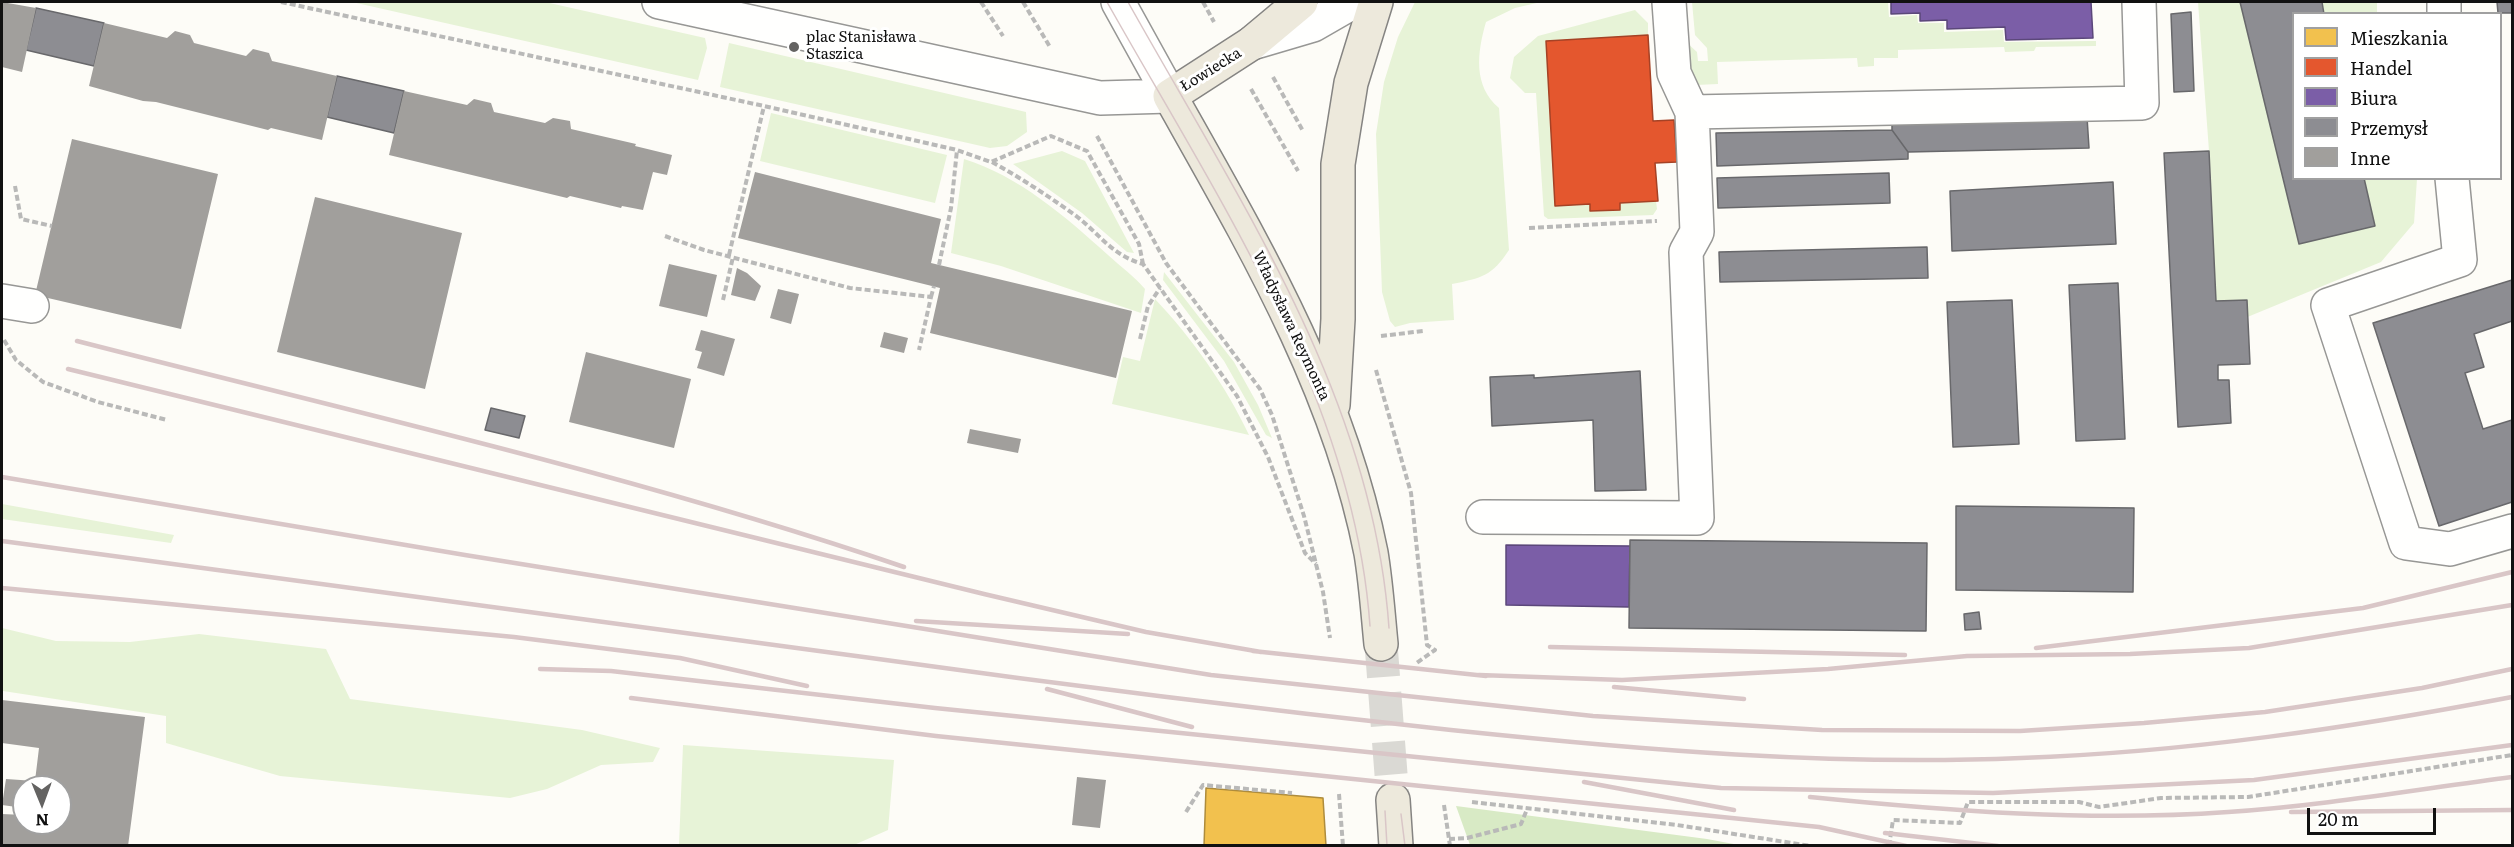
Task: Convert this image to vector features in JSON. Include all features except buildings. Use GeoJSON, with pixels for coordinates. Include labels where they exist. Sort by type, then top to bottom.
{"type":"FeatureCollection","features":[{"type":"Feature","properties":{"kind":"main road","name":"Łowiecka"},"geometry":{"type":"LineString","coordinates":[[1170,96],[1252,43],[1301,2]]}},
{"type":"Feature","properties":{"kind":"main road"},"geometry":{"type":"LineString","coordinates":[[1332,416],[1338,319],[1338,164],[1351,83],[1376,2]]}},
{"type":"Feature","properties":{"kind":"main road","name":"Władysława Reymonta"},"geometry":{"type":"LineString","coordinates":[[1170,96],[1275,285],[1318,377],[1347,462],[1371,555],[1381,644]]}},
{"type":"Feature","properties":{"kind":"main road"},"geometry":{"type":"LineString","coordinates":[[1393,800],[1396,846]]}},
{"type":"Feature","properties":{"kind":"street"},"geometry":{"type":"LineString","coordinates":[[659,2],[1100,98],[1170,96],[1118,2]]}},
{"type":"Feature","properties":{"kind":"street","name":"Łowiecka"},"geometry":{"type":"LineString","coordinates":[[1252,43],[1313,25],[1353,2]]}},
{"type":"Feature","properties":{"kind":"street"},"geometry":{"type":"LineString","coordinates":[[1483,517],[1697,518],[1686,252],[1697,232],[1692,112],[1674,73],[1669,2]]}},
{"type":"Feature","properties":{"kind":"street"},"geometry":{"type":"LineString","coordinates":[[1692,112],[2142,103],[2139,2]]}},
{"type":"Feature","properties":{"kind":"street"},"geometry":{"type":"LineString","coordinates":[[2452,180],[2460,260],[2328,305],[2406,543],[2450,549],[2512,531]]}},
{"type":"Feature","properties":{"kind":"path"},"geometry":{"type":"LineString","coordinates":[[281,2],[764,105],[957,150],[991,162],[1023,178],[1077,217],[1123,258],[1143,264]]}},
{"type":"Feature","properties":{"kind":"path"},"geometry":{"type":"LineString","coordinates":[[981,2],[1008,43]]}},
{"type":"Feature","properties":{"kind":"path"},"geometry":{"type":"LineString","coordinates":[[1023,2],[1041,31]]}},
{"type":"Feature","properties":{"kind":"path"},"geometry":{"type":"LineString","coordinates":[[1203,2],[1209,14]]}},
{"type":"Feature","properties":{"kind":"path"},"geometry":{"type":"LineString","coordinates":[[1252,43],[1305,133]]}},
{"type":"Feature","properties":{"kind":"path"},"geometry":{"type":"LineString","coordinates":[[1251,88],[1304,179]]}},
{"type":"Feature","properties":{"kind":"path"},"geometry":{"type":"LineString","coordinates":[[723,300],[764,105]]}},
{"type":"Feature","properties":{"kind":"path"},"geometry":{"type":"LineString","coordinates":[[991,162],[1050,136],[1087,151],[1140,244],[1143,264],[1237,396],[1268,458],[1305,553],[1316,564]]}},
{"type":"Feature","properties":{"kind":"path"},"geometry":{"type":"LineString","coordinates":[[1099,140],[1166,263],[1260,389],[1272,415],[1294,482],[1316,564],[1330,638]]}},
{"type":"Feature","properties":{"kind":"path"},"geometry":{"type":"LineString","coordinates":[[939,265],[951,208],[957,150]]}},
{"type":"Feature","properties":{"kind":"path"},"geometry":{"type":"LineString","coordinates":[[15,186],[21,219],[52,226]]}},
{"type":"Feature","properties":{"kind":"path"},"geometry":{"type":"LineString","coordinates":[[1529,228],[1697,218]]}},
{"type":"Feature","properties":{"kind":"path"},"geometry":{"type":"LineString","coordinates":[[665,236],[704,250],[850,288],[932,297]]}},
{"type":"Feature","properties":{"kind":"path"},"geometry":{"type":"LineString","coordinates":[[919,350],[934,286]]}},
{"type":"Feature","properties":{"kind":"path"},"geometry":{"type":"LineString","coordinates":[[1140,339],[1148,306],[1160,288]]}},
{"type":"Feature","properties":{"kind":"path"},"geometry":{"type":"LineString","coordinates":[[1381,336],[1423,331]]}},
{"type":"Feature","properties":{"kind":"path"},"geometry":{"type":"LineString","coordinates":[[2,337],[16,360],[43,382],[98,402],[167,420]]}},
{"type":"Feature","properties":{"kind":"path"},"geometry":{"type":"LineString","coordinates":[[1375,364],[1411,493],[1427,645],[1435,650]]}},
{"type":"Feature","properties":{"kind":"path"},"geometry":{"type":"LineString","coordinates":[[1889,846],[1893,820],[1960,823],[1968,802],[2079,802],[2099,807],[2162,798],[2248,797],[2512,755]]}},
{"type":"Feature","properties":{"kind":"path"},"geometry":{"type":"LineString","coordinates":[[1186,813],[1203,785],[1292,793]]}},
{"type":"Feature","properties":{"kind":"path"},"geometry":{"type":"LineString","coordinates":[[1339,794],[1343,846]]}},
{"type":"Feature","properties":{"kind":"path"},"geometry":{"type":"LineString","coordinates":[[1472,802],[1731,832],[1811,846]]}},
{"type":"Feature","properties":{"kind":"path"},"geometry":{"type":"LineString","coordinates":[[1444,805],[1450,846]]}},
{"type":"Feature","properties":{"kind":"path"},"geometry":{"type":"LineString","coordinates":[[1449,839],[1467,838],[1521,824],[1528,807]]}},
{"type":"Feature","properties":{"kind":"green space"},"geometry":{"type":"Polygon","coordinates":[[[352,2],[545,2],[705,38],[707,48],[698,80],[352,2]]]}},
{"type":"Feature","properties":{"kind":"green space"},"geometry":{"type":"Polygon","coordinates":[[[1415,2],[1541,2],[1515,8],[1486,22],[1479,57],[1481,79],[1485,90],[1499,108],[1509,250],[1491,271],[1471,280],[1452,284],[1454,320],[1410,323],[1395,327],[1390,321],[1382,292],[1376,134],[1384,82],[1398,37],[1415,2]]]}},
{"type":"Feature","properties":{"kind":"green space"},"geometry":{"type":"Polygon","coordinates":[[[1692,2],[1888,2],[1889,17],[1917,15],[1918,23],[1944,23],[1944,32],[2003,30],[2004,42],[2096,41],[2096,46],[2036,47],[2034,51],[2005,52],[2004,47],[1898,50],[1898,58],[1874,58],[1874,66],[1858,67],[1857,58],[1717,62],[1718,84],[1696,85],[1687,63],[1686,42],[1697,52],[1698,61],[1708,61],[1707,48],[1695,35],[1692,2]]]}},
{"type":"Feature","properties":{"kind":"green space"},"geometry":{"type":"Polygon","coordinates":[[[2198,2],[2240,2],[2299,244],[2375,226],[2364,180],[2417,180],[2414,223],[2381,262],[2245,318],[2213,305],[2209,151],[2198,2]]]}},
{"type":"Feature","properties":{"kind":"green space"},"geometry":{"type":"Polygon","coordinates":[[[2322,2],[2377,2],[2377,12],[2324,12],[2322,2]]]}},
{"type":"Feature","properties":{"kind":"green space"},"geometry":{"type":"Polygon","coordinates":[[[1635,10],[1648,23],[1648,35],[1546,41],[1555,206],[1590,204],[1590,210],[1620,203],[1656,201],[1657,209],[1653,215],[1548,219],[1544,216],[1536,93],[1525,93],[1510,78],[1514,57],[1538,36],[1635,10]]]}},
{"type":"Feature","properties":{"kind":"green space"},"geometry":{"type":"Polygon","coordinates":[[[729,43],[1026,112],[1027,132],[1007,146],[990,148],[720,87],[729,43]]]}},
{"type":"Feature","properties":{"kind":"green space"},"geometry":{"type":"Polygon","coordinates":[[[771,113],[947,155],[935,203],[760,161],[771,113]]]}},
{"type":"Feature","properties":{"kind":"green space"},"geometry":{"type":"Polygon","coordinates":[[[1062,151],[1085,161],[1134,253],[1127,252],[1082,213],[1013,164],[1062,151]]]}},
{"type":"Feature","properties":{"kind":"green space"},"geometry":{"type":"Polygon","coordinates":[[[964,159],[1004,176],[1041,199],[1132,275],[1145,289],[1141,313],[1001,266],[951,253],[964,159]]]}},
{"type":"Feature","properties":{"kind":"green space"},"geometry":{"type":"Polygon","coordinates":[[[1164,272],[1234,362],[1258,405],[1272,438],[1266,435],[1224,361],[1163,280],[1164,272]]]}},
{"type":"Feature","properties":{"kind":"green space"},"geometry":{"type":"Polygon","coordinates":[[[1155,299],[1207,363],[1249,435],[1112,404],[1123,357],[1140,361],[1155,299]]]}},
{"type":"Feature","properties":{"kind":"green space"},"geometry":{"type":"Polygon","coordinates":[[[2,504],[174,535],[171,543],[2,519],[2,504]]]}},
{"type":"Feature","properties":{"kind":"green space"},"geometry":{"type":"Polygon","coordinates":[[[2,628],[56,641],[130,642],[199,634],[326,649],[350,699],[582,730],[660,748],[653,762],[601,765],[547,789],[510,798],[280,776],[166,743],[166,716],[3,691],[2,628]]]}},
{"type":"Feature","properties":{"kind":"green space"},"geometry":{"type":"Polygon","coordinates":[[[683,745],[894,760],[888,830],[854,845],[679,845],[683,745]]]}},
{"type":"Feature","properties":{"kind":"green space"},"geometry":{"type":"Polygon","coordinates":[[[1456,806],[1707,839],[1739,845],[1470,845],[1456,806]]]}},
{"type":"Feature","properties":{"kind":"tunnel"},"geometry":{"type":"LineString","coordinates":[[1381,644],[1393,800]]}},
{"type":"Feature","properties":{"kind":"tram line"},"geometry":{"type":"LineString","coordinates":[[1107,2],[1234,225],[1273,301],[1308,380],[1337,460],[1359,542],[1370,626]]}},
{"type":"Feature","properties":{"kind":"tram line"},"geometry":{"type":"LineString","coordinates":[[1128,2],[1255,225],[1294,302],[1328,380],[1357,460],[1378,543],[1389,628]]}},
{"type":"Feature","properties":{"kind":"tram line"},"geometry":{"type":"LineString","coordinates":[[1385,811],[1387,846]]}},
{"type":"Feature","properties":{"kind":"tram line"},"geometry":{"type":"LineString","coordinates":[[1401,814],[1405,846]]}},
{"type":"Feature","properties":{"kind":"railway"},"geometry":{"type":"LineString","coordinates":[[77,341],[389,419],[596,474],[700,503],[904,567]]}},
{"type":"Feature","properties":{"kind":"railway"},"geometry":{"type":"LineString","coordinates":[[68,369],[984,594],[1146,632],[1261,652]]}},
{"type":"Feature","properties":{"kind":"railway"},"geometry":{"type":"LineString","coordinates":[[2,477],[465,555],[1211,675],[1593,716],[1822,730],[2020,731],[2265,712],[2422,688],[2512,669]]}},
{"type":"Feature","properties":{"kind":"railway"},"geometry":{"type":"LineString","coordinates":[[2,541],[1161,696],[1522,737],[1736,755],[1878,760],[2083,755],[2268,737],[2390,719],[2512,697]]}},
{"type":"Feature","properties":{"kind":"railway"},"geometry":{"type":"LineString","coordinates":[[2036,648],[2363,608],[2512,572]]}},
{"type":"Feature","properties":{"kind":"railway"},"geometry":{"type":"LineString","coordinates":[[2,588],[514,637],[680,658],[807,686]]}},
{"type":"Feature","properties":{"kind":"railway"},"geometry":{"type":"LineString","coordinates":[[1479,675],[1622,680],[1828,669],[1967,656],[2130,654],[2249,648],[2512,605]]}},
{"type":"Feature","properties":{"kind":"railway"},"geometry":{"type":"LineString","coordinates":[[916,621],[1128,634]]}},
{"type":"Feature","properties":{"kind":"railway"},"geometry":{"type":"LineString","coordinates":[[1550,647],[1905,655]]}},
{"type":"Feature","properties":{"kind":"railway"},"geometry":{"type":"LineString","coordinates":[[1253,651],[1486,676]]}},
{"type":"Feature","properties":{"kind":"railway"},"geometry":{"type":"LineString","coordinates":[[540,669],[611,671],[935,708],[1721,788],[1993,793],[2254,780],[2512,745]]}},
{"type":"Feature","properties":{"kind":"railway"},"geometry":{"type":"LineString","coordinates":[[1614,687],[1744,699]]}},
{"type":"Feature","properties":{"kind":"railway"},"geometry":{"type":"LineString","coordinates":[[1047,689],[1192,727]]}},
{"type":"Feature","properties":{"kind":"railway"},"geometry":{"type":"LineString","coordinates":[[631,698],[936,736],[1819,827],[1906,846]]}},
{"type":"Feature","properties":{"kind":"railway"},"geometry":{"type":"LineString","coordinates":[[1810,797],[2019,814],[2176,815],[2299,806],[2512,777]]}},
{"type":"Feature","properties":{"kind":"railway"},"geometry":{"type":"LineString","coordinates":[[1584,782],[1734,810]]}},
{"type":"Feature","properties":{"kind":"railway"},"geometry":{"type":"LineString","coordinates":[[2291,812],[2512,810]]}},
{"type":"Feature","properties":{"kind":"railway"},"geometry":{"type":"LineString","coordinates":[[1885,833],[1998,846]]}},
{"type":"Feature","properties":{"kind":"place","name":"plac Stanisława Staszica"},"geometry":{"type":"Point","coordinates":[794,47]}}]}
